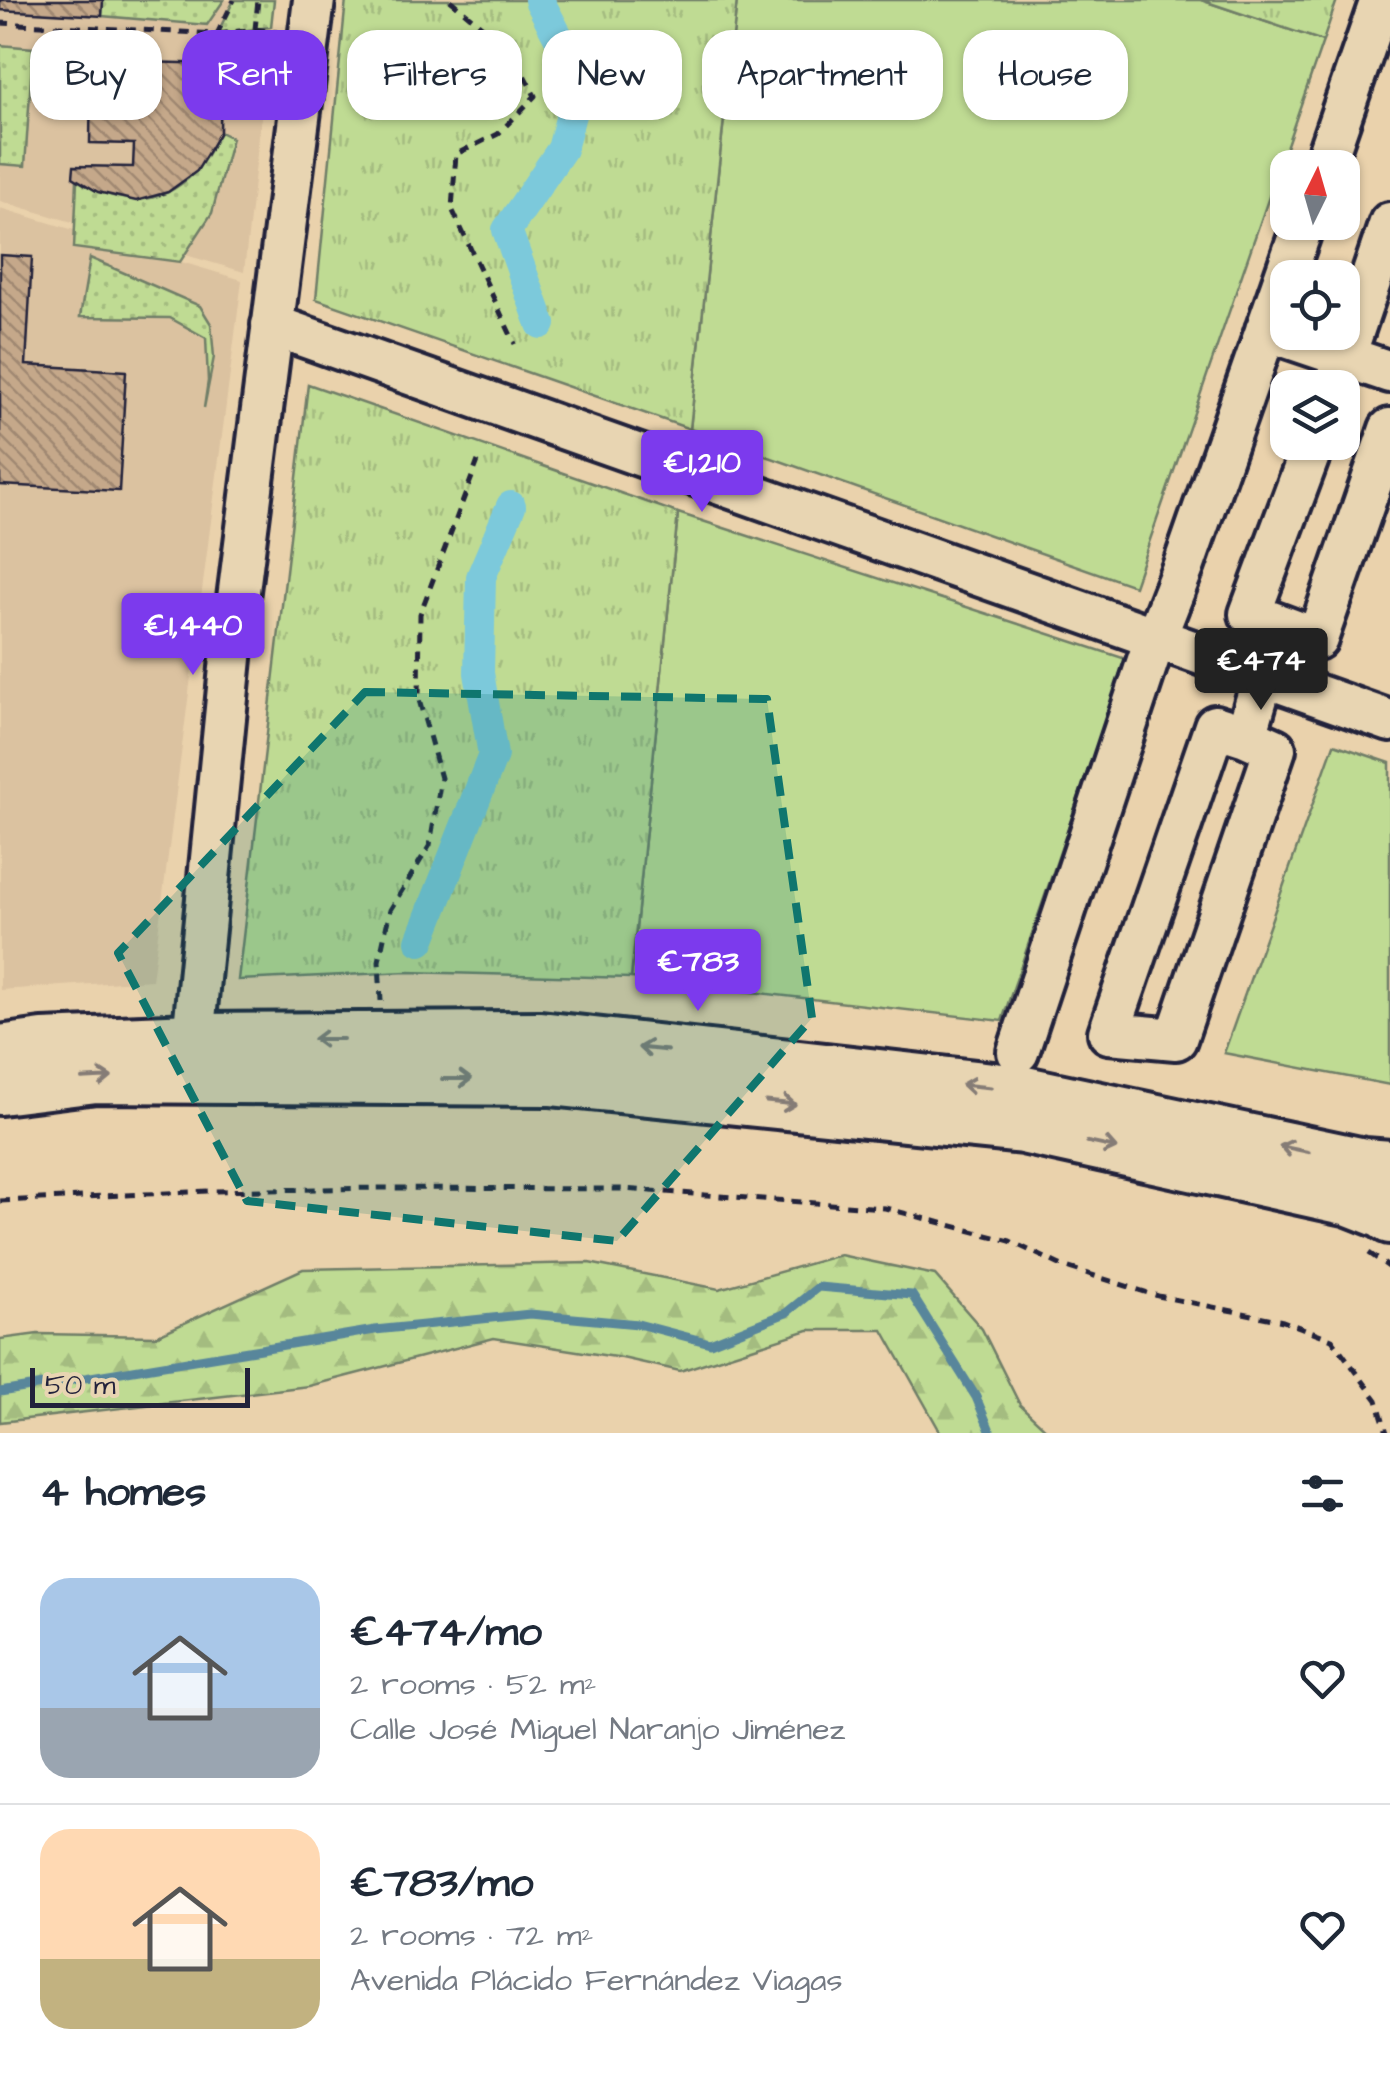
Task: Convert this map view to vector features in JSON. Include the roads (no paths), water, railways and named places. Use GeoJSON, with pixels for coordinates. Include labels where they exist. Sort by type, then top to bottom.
{"type":"FeatureCollection","features":[{"type":"Feature","properties":{"kind":"main road"},"geometry":{"type":"LineString","coordinates":[[0,1051],[43,1045],[194,1039],[540,1037],[1020,1090],[1364,1164],[1390,1166]]}},
{"type":"Feature","properties":{"kind":"main road"},"geometry":{"type":"LineString","coordinates":[[0,1089],[96,1078],[550,1080],[1024,1128],[1350,1200],[1383,1212],[1377,1234]]}},
{"type":"Feature","properties":{"kind":"street"},"geometry":{"type":"LineString","coordinates":[[194,1039],[232,638],[314,0]]}},
{"type":"Feature","properties":{"kind":"street"},"geometry":{"type":"LineString","coordinates":[[1329,150],[1381,0]]}},
{"type":"Feature","properties":{"kind":"street"},"geometry":{"type":"LineString","coordinates":[[1341,370],[1390,223]]}},
{"type":"Feature","properties":{"kind":"street"},"geometry":{"type":"LineString","coordinates":[[1018,1052],[1155,639],[1298,240]]}},
{"type":"Feature","properties":{"kind":"street"},"geometry":{"type":"LineString","coordinates":[[272,325],[1390,720]]}},
{"type":"Feature","properties":{"kind":"street"},"geometry":{"type":"LineString","coordinates":[[1266,330],[1336,370]]}},
{"type":"Feature","properties":{"kind":"street"},"geometry":{"type":"LineString","coordinates":[[1360,372],[1390,372]]}},
{"type":"Feature","properties":{"kind":"street"},"geometry":{"type":"LineString","coordinates":[[1307,460],[1250,614],[1318,639],[1390,429]]}},
{"type":"Feature","properties":{"kind":"street"},"geometry":{"type":"LineString","coordinates":[[1246,736],[1263,677]]}},
{"type":"Feature","properties":{"kind":"street"},"geometry":{"type":"LineString","coordinates":[[1216,726],[1246,736],[1275,749],[1176,1040],[1109,1032],[1216,726]]}},
{"type":"Feature","properties":{"kind":"waterway"},"geometry":{"type":"LineString","coordinates":[[539,0],[562,44],[577,92],[562,149],[507,230],[541,324]]}},
{"type":"Feature","properties":{"kind":"waterway"},"geometry":{"type":"LineString","coordinates":[[420,941],[493,755],[479,673],[481,577],[511,506]]}},
{"type":"Feature","properties":{"kind":"waterway"},"geometry":{"type":"LineString","coordinates":[[0,1392],[375,1330],[530,1314],[638,1324],[710,1343],[786,1313],[818,1287],[912,1295],[976,1397],[991,1433]]}}]}
